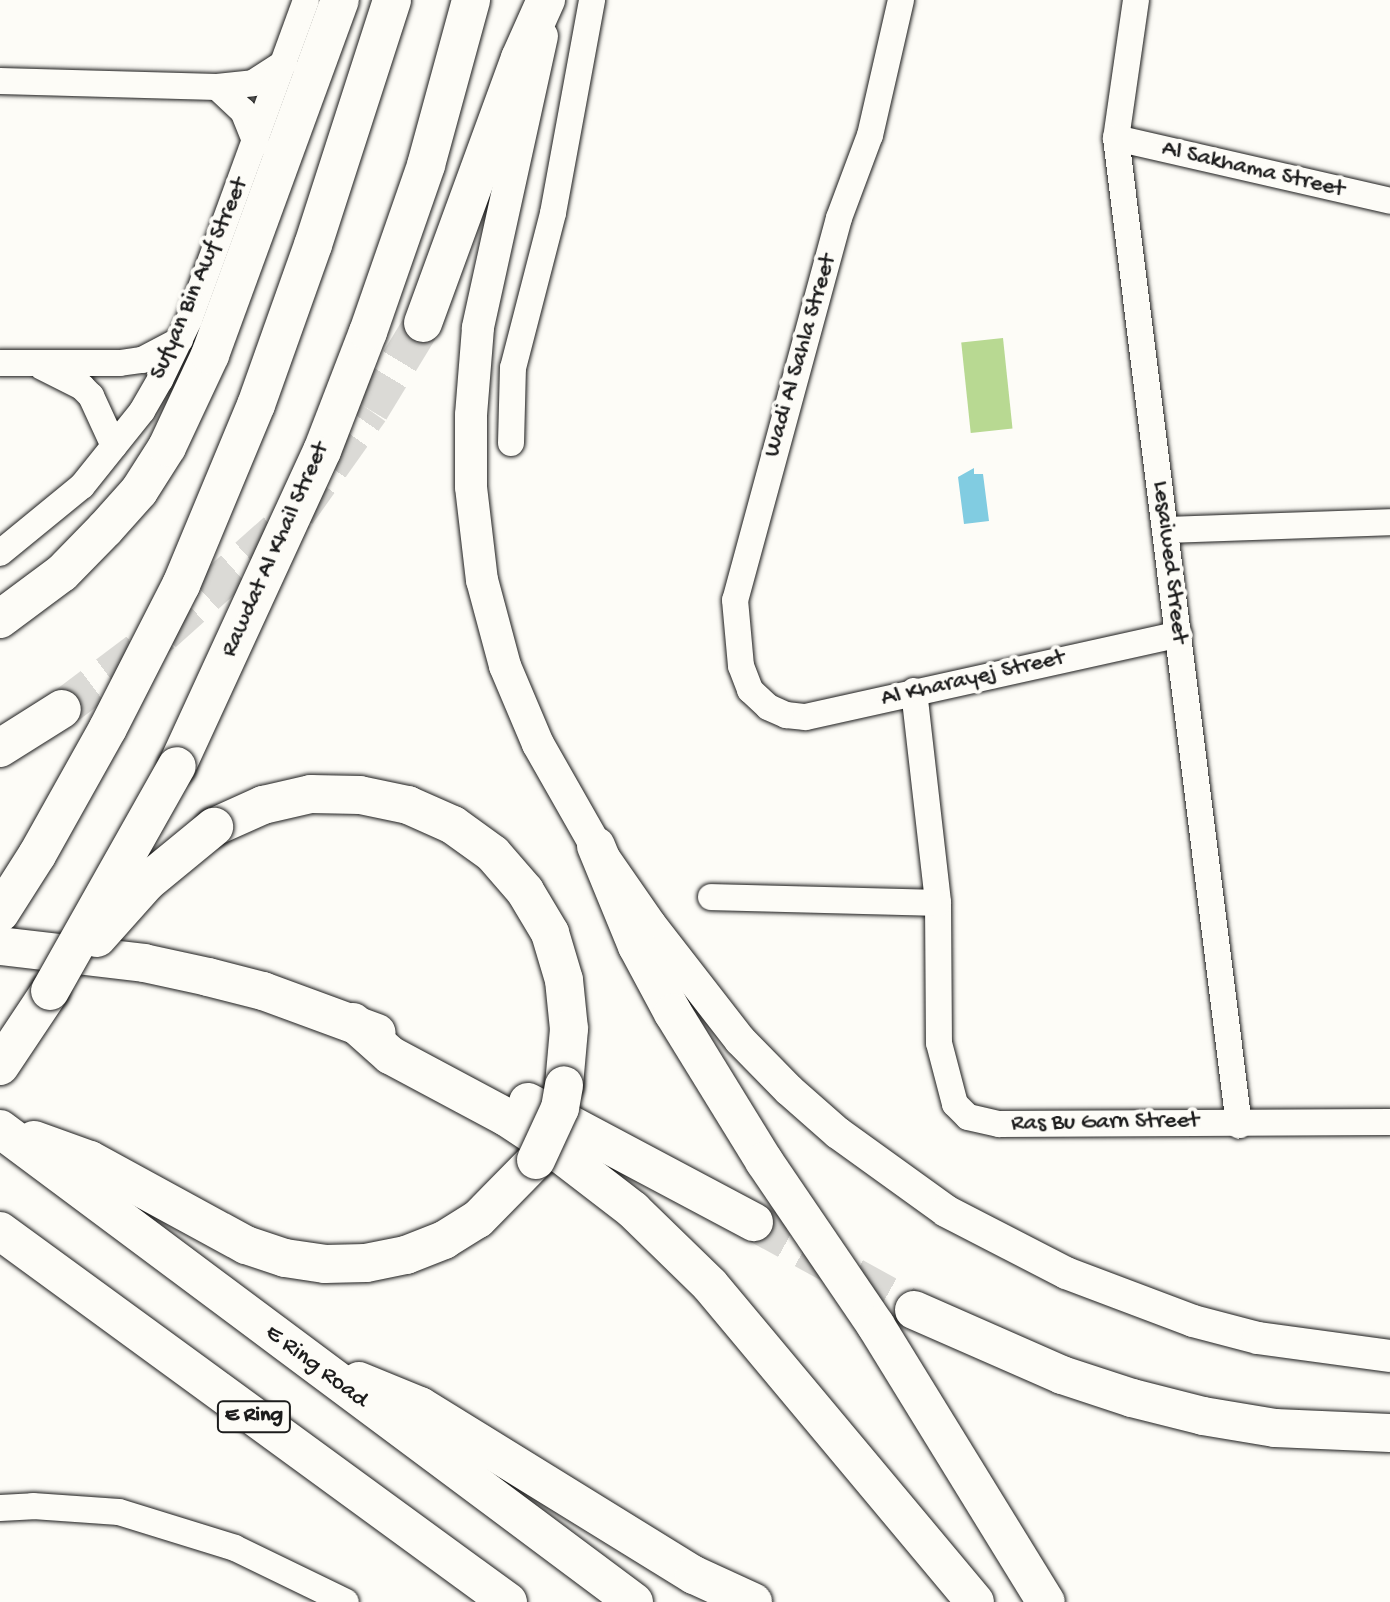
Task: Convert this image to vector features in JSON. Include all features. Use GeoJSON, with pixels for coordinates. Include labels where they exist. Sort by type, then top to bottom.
{"type":"FeatureCollection","features":[{"type":"Feature","properties":{"kind":"highway"},"geometry":{"type":"LineString","coordinates":[[0,619],[62,573],[105,529],[139,491],[167,447],[210,355],[340,0]]}},
{"type":"Feature","properties":{"kind":"highway"},"geometry":{"type":"LineString","coordinates":[[0,913],[37,855],[108,728],[181,585],[256,405],[313,245],[392,0]]}},
{"type":"Feature","properties":{"kind":"highway","name":"Rawdat Al Khail Street"},"geometry":{"type":"LineString","coordinates":[[0,1066],[50,991],[177,766],[322,451],[426,165],[471,0]]}},
{"type":"Feature","properties":{"kind":"highway"},"geometry":{"type":"LineString","coordinates":[[423,323],[520,58],[548,0]]}},
{"type":"Feature","properties":{"kind":"highway"},"geometry":{"type":"LineString","coordinates":[[0,748],[62,709]]}},
{"type":"Feature","properties":{"kind":"highway"},"geometry":{"type":"LineString","coordinates":[[0,1128],[90,1160],[246,1245],[285,1258],[325,1264],[406,1255],[444,1240],[478,1219],[536,1160],[560,1108],[569,1029],[564,980],[550,933],[525,891],[493,854],[442,820],[408,805],[360,795],[311,794],[263,805],[214,827],[147,882],[50,991]]}},
{"type":"Feature","properties":{"kind":"highway"},"geometry":{"type":"LineString","coordinates":[[596,846],[637,946],[673,1013],[764,1161],[876,1326],[1046,1602]]}},
{"type":"Feature","properties":{"kind":"highway"},"geometry":{"type":"LineString","coordinates":[[0,946],[144,963],[263,991],[353,1022],[457,1068],[611,1143],[754,1222]]}},
{"type":"Feature","properties":{"kind":"highway"},"geometry":{"type":"LineString","coordinates":[[353,1022],[390,1055],[506,1117],[550,1146],[633,1210],[720,1296],[975,1602]]}},
{"type":"Feature","properties":{"kind":"highway","name":"E Ring Road"},"geometry":{"type":"LineString","coordinates":[[0,1128],[307,1361],[634,1602]]}},
{"type":"Feature","properties":{"kind":"highway","name":"E Ring"},"geometry":{"type":"LineString","coordinates":[[0,1231],[508,1602]]}},
{"type":"Feature","properties":{"kind":"highway"},"geometry":{"type":"LineString","coordinates":[[914,1310],[1062,1375],[1132,1398],[1203,1416],[1275,1428],[1390,1433]]}},
{"type":"Feature","properties":{"kind":"highway"},"geometry":{"type":"LineString","coordinates":[[307,1361],[420,1406],[694,1575],[753,1602]]}},
{"type":"Feature","properties":{"kind":"main road"},"geometry":{"type":"LineString","coordinates":[[548,0],[478,328],[471,415],[471,487],[482,580],[505,666],[538,744],[596,846],[650,924],[740,1040],[789,1090],[838,1133],[946,1211],[1066,1273],[1193,1321],[1274,1341],[1390,1356]]}},
{"type":"Feature","properties":{"kind":"street","name":"Sufyan Bin Awf Street"},"geometry":{"type":"LineString","coordinates":[[0,553],[82,486],[142,411],[180,340],[256,143],[306,0]]}},
{"type":"Feature","properties":{"kind":"street"},"geometry":{"type":"LineString","coordinates":[[511,443],[513,368],[553,213],[592,0]]}},
{"type":"Feature","properties":{"kind":"street","name":"Wadi Al Sahla Street"},"geometry":{"type":"LineString","coordinates":[[901,0],[870,135],[839,218],[735,600],[741,666],[750,690],[768,707],[786,715],[806,717],[914,691]]}},
{"type":"Feature","properties":{"kind":"street","name":"Lesaiwed Street"},"geometry":{"type":"LineString","coordinates":[[1136,0],[1116,138],[1239,1125]]}},
{"type":"Feature","properties":{"kind":"street"},"geometry":{"type":"LineString","coordinates":[[0,81],[217,87],[253,83],[284,63]]}},
{"type":"Feature","properties":{"kind":"street"},"geometry":{"type":"LineString","coordinates":[[217,87],[243,111],[256,143]]}},
{"type":"Feature","properties":{"kind":"street","name":"Al Sakhama Street"},"geometry":{"type":"LineString","coordinates":[[1116,138],[1390,201]]}},
{"type":"Feature","properties":{"kind":"street"},"geometry":{"type":"LineString","coordinates":[[0,363],[120,363],[142,360],[180,340]]}},
{"type":"Feature","properties":{"kind":"street"},"geometry":{"type":"LineString","coordinates":[[35,363],[82,387],[91,396],[114,446]]}},
{"type":"Feature","properties":{"kind":"street"},"geometry":{"type":"LineString","coordinates":[[1165,530],[1390,522]]}},
{"type":"Feature","properties":{"kind":"street","name":"Al Kharayej Street"},"geometry":{"type":"LineString","coordinates":[[914,691],[1179,634]]}},
{"type":"Feature","properties":{"kind":"street","name":"Ras Bu Garn Street"},"geometry":{"type":"LineString","coordinates":[[914,691],[938,903],[939,1043],[955,1104],[968,1117],[999,1124],[1390,1122]]}},
{"type":"Feature","properties":{"kind":"street"},"geometry":{"type":"LineString","coordinates":[[711,897],[938,903]]}},
{"type":"Feature","properties":{"kind":"street"},"geometry":{"type":"LineString","coordinates":[[0,1508],[33,1506],[119,1512],[235,1548],[346,1602]]}},
{"type":"Feature","properties":{"kind":"green space"},"geometry":{"type":"Polygon","coordinates":[[[1003,338],[1013,429],[971,433],[961,342],[1003,338]]]}},
{"type":"Feature","properties":{"kind":"water"},"geometry":{"type":"Polygon","coordinates":[[[974,468],[974,474],[983,474],[989,521],[964,524],[958,477],[974,468]]]}},
{"type":"Feature","properties":{"kind":"tunnel"},"geometry":{"type":"LineString","coordinates":[[62,709],[163,633],[297,513],[370,410],[423,323]]}},
{"type":"Feature","properties":{"kind":"tunnel"},"geometry":{"type":"LineString","coordinates":[[754,1222],[914,1310]]}}]}
